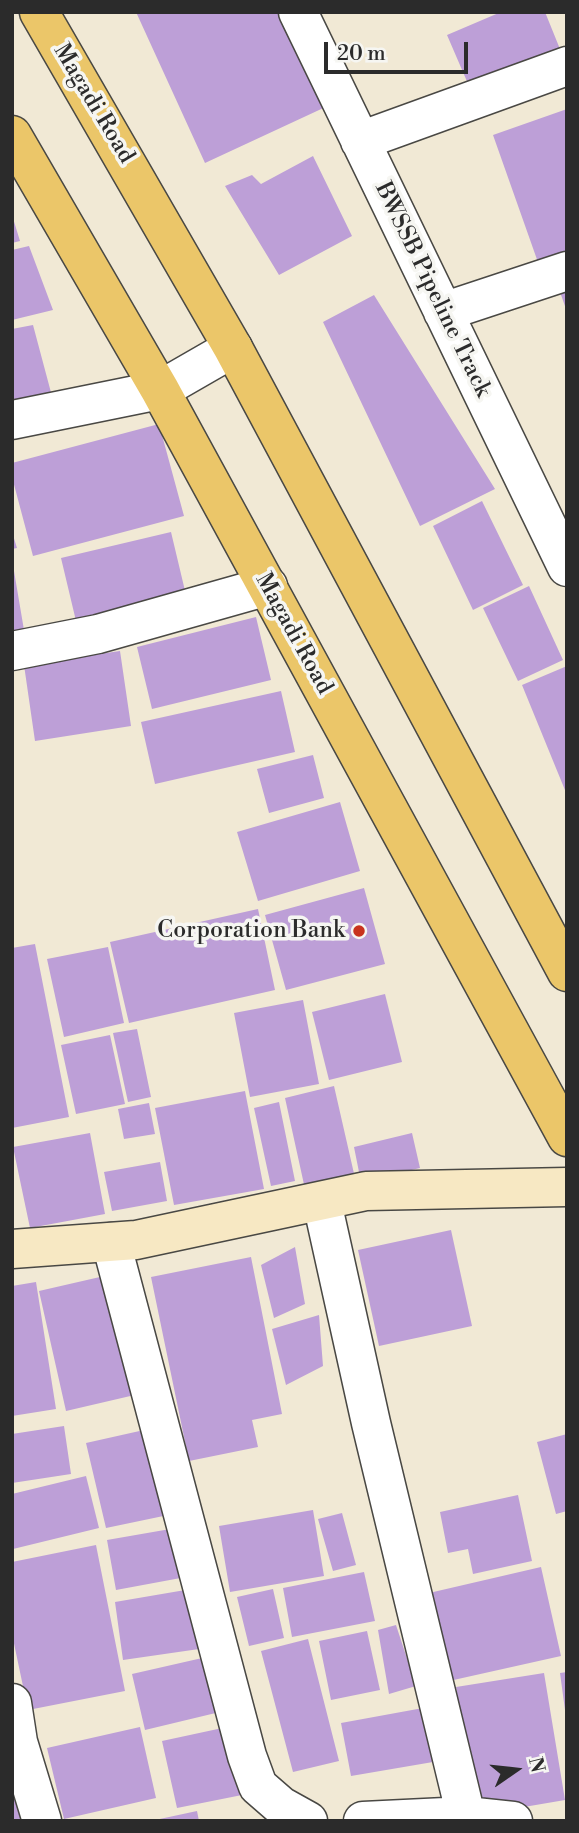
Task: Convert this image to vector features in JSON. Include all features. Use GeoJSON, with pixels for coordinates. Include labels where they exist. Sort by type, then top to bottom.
{"type":"FeatureCollection","features":[{"type":"Feature","properties":{"kind":"main road","name":"Magadi Road"},"geometry":{"type":"LineString","coordinates":[[38,12],[233,348],[567,972]]}},
{"type":"Feature","properties":{"kind":"main road","name":"Magadi Road"},"geometry":{"type":"LineString","coordinates":[[12,135],[160,390],[567,1137]]}},
{"type":"Feature","properties":{"kind":"street","name":"BWSSB Pipeline Track"},"geometry":{"type":"LineString","coordinates":[[298,12],[443,312],[562,546]]}},
{"type":"Feature","properties":{"kind":"street"},"geometry":{"type":"LineString","coordinates":[[360,141],[567,66]]}},
{"type":"Feature","properties":{"kind":"street"},"geometry":{"type":"LineString","coordinates":[[443,312],[567,271]]}},
{"type":"Feature","properties":{"kind":"street"},"geometry":{"type":"LineString","coordinates":[[12,420],[160,390],[233,348]]}},
{"type":"Feature","properties":{"kind":"street"},"geometry":{"type":"LineString","coordinates":[[12,651],[98,634],[268,586]]}},
{"type":"Feature","properties":{"kind":"street"},"geometry":{"type":"LineString","coordinates":[[12,1249],[136,1240],[366,1191],[567,1187]]}},
{"type":"Feature","properties":{"kind":"street"},"geometry":{"type":"LineString","coordinates":[[322,1202],[371,1423],[466,1816]]}},
{"type":"Feature","properties":{"kind":"street"},"geometry":{"type":"LineString","coordinates":[[111,1242],[247,1756],[258,1786],[281,1805],[308,1821]]}},
{"type":"Feature","properties":{"kind":"street"},"geometry":{"type":"LineString","coordinates":[[12,1703],[18,1742],[42,1821]]}},
{"type":"Feature","properties":{"kind":"street"},"geometry":{"type":"LineString","coordinates":[[363,1821],[466,1816],[513,1821]]}},
{"type":"Feature","properties":{"kind":"building"},"geometry":{"type":"Polygon","coordinates":[[[136,12],[279,12],[332,104],[205,163],[136,12]]]}},
{"type":"Feature","properties":{"kind":"building"},"geometry":{"type":"Polygon","coordinates":[[[501,12],[545,12],[562,54],[472,93],[447,35],[501,12]]]}},
{"type":"Feature","properties":{"kind":"building"},"geometry":{"type":"Polygon","coordinates":[[[567,109],[567,258],[540,268],[493,135],[567,109]]]}},
{"type":"Feature","properties":{"kind":"building"},"geometry":{"type":"Polygon","coordinates":[[[313,156],[352,236],[279,275],[225,186],[252,175],[261,184],[313,156]]]}},
{"type":"Feature","properties":{"kind":"building"},"geometry":{"type":"Polygon","coordinates":[[[12,215],[20,241],[12,243],[12,215]]]}},
{"type":"Feature","properties":{"kind":"building"},"geometry":{"type":"Polygon","coordinates":[[[29,246],[53,310],[12,320],[12,250],[29,246]]]}},
{"type":"Feature","properties":{"kind":"building"},"geometry":{"type":"Polygon","coordinates":[[[567,290],[567,309],[566,309],[560,292],[567,290]]]}},
{"type":"Feature","properties":{"kind":"building"},"geometry":{"type":"Polygon","coordinates":[[[374,295],[495,489],[420,526],[323,322],[374,295]]]}},
{"type":"Feature","properties":{"kind":"building"},"geometry":{"type":"Polygon","coordinates":[[[33,325],[53,400],[12,409],[12,329],[33,325]]]}},
{"type":"Feature","properties":{"kind":"building"},"geometry":{"type":"Polygon","coordinates":[[[159,424],[184,516],[33,556],[12,477],[12,463],[159,424]]]}},
{"type":"Feature","properties":{"kind":"building"},"geometry":{"type":"Polygon","coordinates":[[[482,501],[523,585],[473,610],[433,526],[482,501]]]}},
{"type":"Feature","properties":{"kind":"building"},"geometry":{"type":"Polygon","coordinates":[[[12,532],[17,548],[12,549],[12,532]]]}},
{"type":"Feature","properties":{"kind":"building"},"geometry":{"type":"Polygon","coordinates":[[[171,532],[186,595],[76,621],[61,558],[171,532]]]}},
{"type":"Feature","properties":{"kind":"building"},"geometry":{"type":"Polygon","coordinates":[[[14,571],[25,636],[12,638],[12,572],[14,571]]]}},
{"type":"Feature","properties":{"kind":"building"},"geometry":{"type":"Polygon","coordinates":[[[529,586],[563,660],[518,681],[483,608],[529,586]]]}},
{"type":"Feature","properties":{"kind":"building"},"geometry":{"type":"Polygon","coordinates":[[[256,617],[271,680],[152,709],[137,647],[256,617]]]}},
{"type":"Feature","properties":{"kind":"building"},"geometry":{"type":"Polygon","coordinates":[[[120,651],[131,726],[35,741],[24,665],[120,651]]]}},
{"type":"Feature","properties":{"kind":"building"},"geometry":{"type":"Polygon","coordinates":[[[567,666],[567,795],[522,685],[567,666]]]}},
{"type":"Feature","properties":{"kind":"building"},"geometry":{"type":"Polygon","coordinates":[[[281,691],[295,752],[155,784],[141,722],[281,691]]]}},
{"type":"Feature","properties":{"kind":"building"},"geometry":{"type":"Polygon","coordinates":[[[313,755],[324,798],[269,813],[257,769],[313,755]]]}},
{"type":"Feature","properties":{"kind":"building"},"geometry":{"type":"Polygon","coordinates":[[[340,802],[360,871],[258,901],[237,832],[340,802]]]}},
{"type":"Feature","properties":{"kind":"building"},"geometry":{"type":"Polygon","coordinates":[[[364,888],[385,964],[286,990],[265,915],[364,888]]]}},
{"type":"Feature","properties":{"kind":"building"},"geometry":{"type":"Polygon","coordinates":[[[258,909],[275,990],[129,1023],[110,942],[258,909]]]}},
{"type":"Feature","properties":{"kind":"building"},"geometry":{"type":"Polygon","coordinates":[[[35,944],[69,1117],[12,1128],[12,948],[35,944]]]}},
{"type":"Feature","properties":{"kind":"building"},"geometry":{"type":"Polygon","coordinates":[[[108,947],[124,1023],[64,1037],[47,959],[108,947]]]}},
{"type":"Feature","properties":{"kind":"building"},"geometry":{"type":"Polygon","coordinates":[[[385,994],[402,1062],[329,1080],[312,1012],[385,994]]]}},
{"type":"Feature","properties":{"kind":"building"},"geometry":{"type":"Polygon","coordinates":[[[303,1000],[319,1084],[250,1097],[234,1013],[303,1000]]]}},
{"type":"Feature","properties":{"kind":"building"},"geometry":{"type":"Polygon","coordinates":[[[137,1029],[151,1097],[128,1102],[113,1033],[137,1029]]]}},
{"type":"Feature","properties":{"kind":"building"},"geometry":{"type":"Polygon","coordinates":[[[110,1035],[125,1104],[76,1114],[61,1045],[110,1035]]]}},
{"type":"Feature","properties":{"kind":"building"},"geometry":{"type":"Polygon","coordinates":[[[334,1086],[355,1178],[305,1189],[285,1098],[334,1086]]]}},
{"type":"Feature","properties":{"kind":"building"},"geometry":{"type":"Polygon","coordinates":[[[245,1091],[264,1189],[174,1205],[155,1108],[245,1091]]]}},
{"type":"Feature","properties":{"kind":"building"},"geometry":{"type":"Polygon","coordinates":[[[279,1102],[295,1181],[271,1186],[254,1108],[279,1102]]]}},
{"type":"Feature","properties":{"kind":"building"},"geometry":{"type":"Polygon","coordinates":[[[149,1103],[155,1134],[124,1139],[118,1109],[149,1103]]]}},
{"type":"Feature","properties":{"kind":"building"},"geometry":{"type":"Polygon","coordinates":[[[90,1133],[105,1214],[30,1228],[13,1147],[90,1133]]]}},
{"type":"Feature","properties":{"kind":"building"},"geometry":{"type":"Polygon","coordinates":[[[412,1133],[420,1168],[361,1182],[354,1147],[412,1133]]]}},
{"type":"Feature","properties":{"kind":"building"},"geometry":{"type":"Polygon","coordinates":[[[160,1162],[167,1201],[112,1211],[104,1172],[160,1162]]]}},
{"type":"Feature","properties":{"kind":"building"},"geometry":{"type":"Polygon","coordinates":[[[451,1230],[472,1326],[379,1346],[358,1250],[451,1230]]]}},
{"type":"Feature","properties":{"kind":"building"},"geometry":{"type":"Polygon","coordinates":[[[295,1247],[305,1304],[274,1318],[261,1265],[295,1247]]]}},
{"type":"Feature","properties":{"kind":"building"},"geometry":{"type":"Polygon","coordinates":[[[251,1257],[282,1414],[252,1420],[258,1447],[189,1461],[151,1277],[251,1257]]]}},
{"type":"Feature","properties":{"kind":"building"},"geometry":{"type":"Polygon","coordinates":[[[113,1274],[139,1394],[66,1411],[39,1291],[113,1274]]]}},
{"type":"Feature","properties":{"kind":"building"},"geometry":{"type":"Polygon","coordinates":[[[36,1282],[56,1409],[12,1416],[12,1286],[36,1282]]]}},
{"type":"Feature","properties":{"kind":"building"},"geometry":{"type":"Polygon","coordinates":[[[319,1315],[323,1366],[286,1385],[272,1329],[319,1315]]]}},
{"type":"Feature","properties":{"kind":"building"},"geometry":{"type":"Polygon","coordinates":[[[64,1426],[71,1474],[12,1483],[12,1434],[64,1426]]]}},
{"type":"Feature","properties":{"kind":"building"},"geometry":{"type":"Polygon","coordinates":[[[153,1428],[173,1514],[106,1528],[86,1443],[153,1428]]]}},
{"type":"Feature","properties":{"kind":"building"},"geometry":{"type":"Polygon","coordinates":[[[567,1434],[567,1511],[556,1514],[537,1442],[567,1434]]]}},
{"type":"Feature","properties":{"kind":"building"},"geometry":{"type":"Polygon","coordinates":[[[86,1476],[99,1528],[13,1549],[12,1494],[86,1476]]]}},
{"type":"Feature","properties":{"kind":"building"},"geometry":{"type":"Polygon","coordinates":[[[518,1495],[532,1561],[473,1574],[468,1549],[448,1553],[440,1512],[518,1495]]]}},
{"type":"Feature","properties":{"kind":"building"},"geometry":{"type":"Polygon","coordinates":[[[313,1510],[324,1576],[230,1592],[219,1526],[313,1510]]]}},
{"type":"Feature","properties":{"kind":"building"},"geometry":{"type":"Polygon","coordinates":[[[342,1513],[356,1565],[333,1571],[318,1519],[342,1513]]]}},
{"type":"Feature","properties":{"kind":"building"},"geometry":{"type":"Polygon","coordinates":[[[176,1528],[186,1577],[116,1590],[107,1540],[176,1528]]]}},
{"type":"Feature","properties":{"kind":"building"},"geometry":{"type":"Polygon","coordinates":[[[96,1545],[125,1691],[28,1710],[12,1634],[12,1562],[96,1545]]]}},
{"type":"Feature","properties":{"kind":"building"},"geometry":{"type":"Polygon","coordinates":[[[541,1567],[561,1656],[449,1681],[429,1593],[541,1567]]]}},
{"type":"Feature","properties":{"kind":"building"},"geometry":{"type":"Polygon","coordinates":[[[364,1572],[375,1621],[292,1637],[283,1588],[364,1572]]]}},
{"type":"Feature","properties":{"kind":"building"},"geometry":{"type":"Polygon","coordinates":[[[197,1588],[206,1648],[123,1660],[115,1602],[197,1588]]]}},
{"type":"Feature","properties":{"kind":"building"},"geometry":{"type":"Polygon","coordinates":[[[273,1589],[284,1638],[249,1646],[237,1597],[273,1589]]]}},
{"type":"Feature","properties":{"kind":"building"},"geometry":{"type":"Polygon","coordinates":[[[396,1625],[416,1686],[389,1694],[378,1630],[396,1625]]]}},
{"type":"Feature","properties":{"kind":"building"},"geometry":{"type":"Polygon","coordinates":[[[367,1631],[380,1690],[331,1700],[319,1641],[367,1631]]]}},
{"type":"Feature","properties":{"kind":"building"},"geometry":{"type":"Polygon","coordinates":[[[308,1639],[339,1761],[293,1772],[261,1651],[308,1639]]]}},
{"type":"Feature","properties":{"kind":"building"},"geometry":{"type":"Polygon","coordinates":[[[211,1656],[224,1711],[145,1730],[132,1674],[211,1656]]]}},
{"type":"Feature","properties":{"kind":"building"},"geometry":{"type":"Polygon","coordinates":[[[567,1672],[567,1710],[565,1710],[560,1673],[567,1672]]]}},
{"type":"Feature","properties":{"kind":"building"},"geometry":{"type":"Polygon","coordinates":[[[544,1673],[565,1800],[477,1815],[456,1687],[544,1673]]]}},
{"type":"Feature","properties":{"kind":"building"},"geometry":{"type":"Polygon","coordinates":[[[423,1708],[433,1762],[351,1776],[341,1723],[423,1708]]]}},
{"type":"Feature","properties":{"kind":"building"},"geometry":{"type":"Polygon","coordinates":[[[140,1727],[156,1798],[64,1819],[47,1748],[140,1727]]]}},
{"type":"Feature","properties":{"kind":"building"},"geometry":{"type":"Polygon","coordinates":[[[227,1727],[242,1795],[177,1808],[162,1741],[227,1727]]]}},
{"type":"Feature","properties":{"kind":"building"},"geometry":{"type":"Polygon","coordinates":[[[20,1793],[26,1821],[12,1821],[12,1795],[20,1793]]]}},
{"type":"Feature","properties":{"kind":"building"},"geometry":{"type":"Polygon","coordinates":[[[197,1811],[199,1821],[155,1821],[155,1820],[197,1811]]]}},
{"type":"Feature","properties":{"kind":"place","name":"Corporation Bank"},"geometry":{"type":"Point","coordinates":[359,931]}}]}
